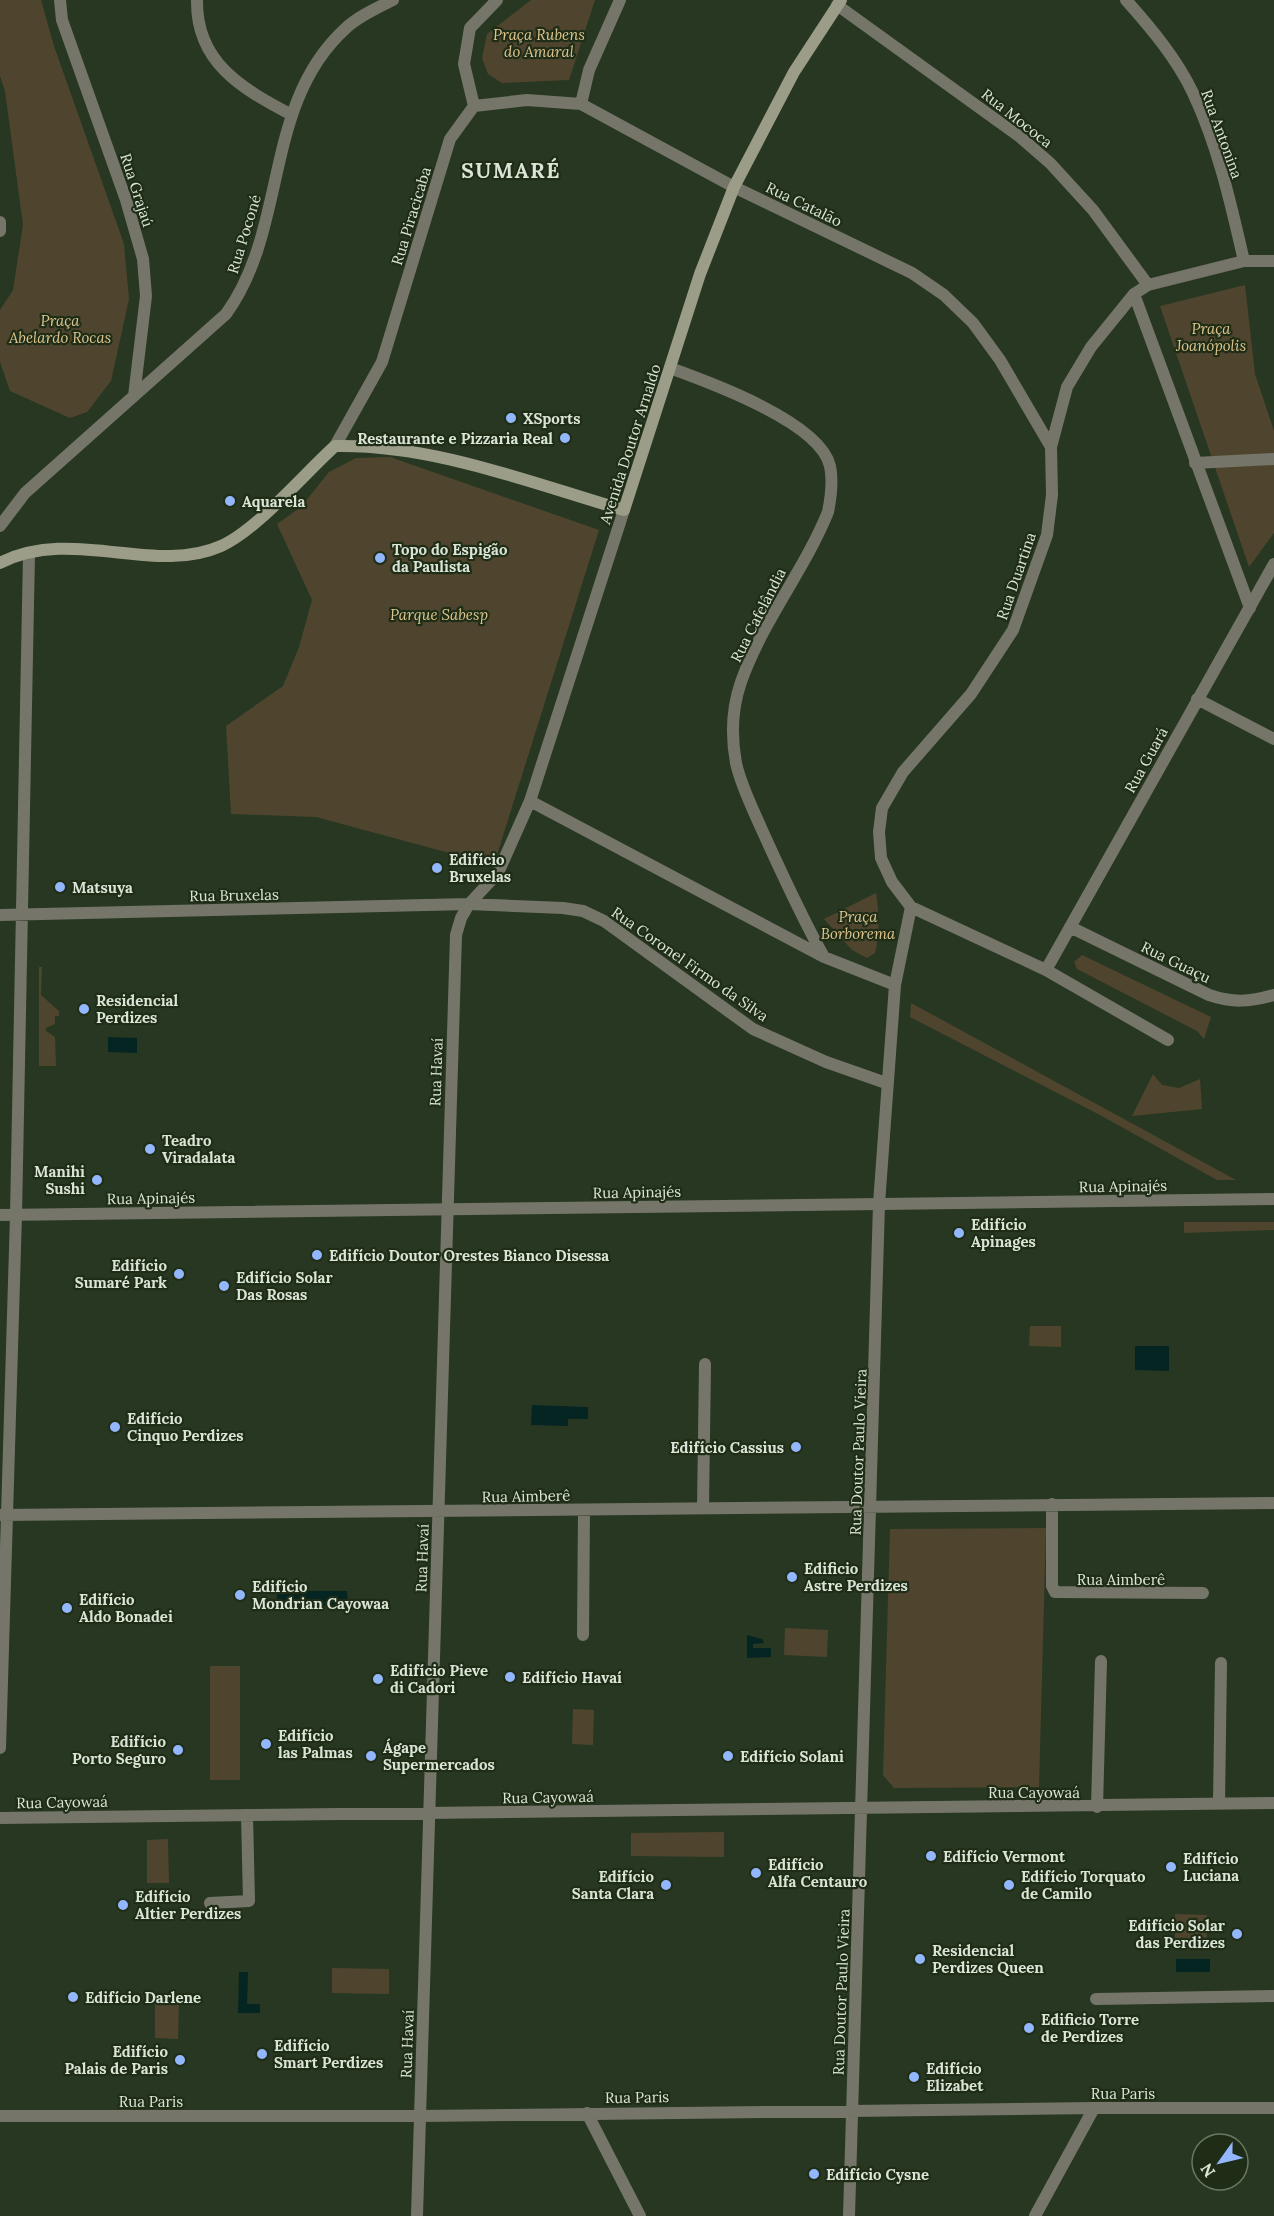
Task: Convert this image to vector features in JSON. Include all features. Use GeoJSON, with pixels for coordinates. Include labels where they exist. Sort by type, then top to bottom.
{"type":"FeatureCollection","features":[{"type":"Feature","properties":{"kind":"main road","name":"Avenida Doutor Arnaldo"},"geometry":{"type":"LineString","coordinates":[[624,510],[700,274],[734,187],[794,72],[839,2]]}},
{"type":"Feature","properties":{"kind":"main road"},"geometry":{"type":"LineString","coordinates":[[0,563],[55,548],[87,548],[160,556],[197,553],[222,546],[262,517],[335,446],[391,448],[470,465],[624,510]]}},
{"type":"Feature","properties":{"kind":"street","name":"Rua Grajaú"},"geometry":{"type":"LineString","coordinates":[[60,0],[62,20],[126,200],[143,259],[146,296],[134,396]]}},
{"type":"Feature","properties":{"kind":"street"},"geometry":{"type":"LineString","coordinates":[[197,0],[200,34],[214,61],[249,92],[290,114]]}},
{"type":"Feature","properties":{"kind":"street","name":"Rua Poconé"},"geometry":{"type":"LineString","coordinates":[[0,526],[25,493],[213,329],[236,301],[256,254],[290,114],[309,74],[329,46],[347,27],[393,0]]}},
{"type":"Feature","properties":{"kind":"street"},"geometry":{"type":"LineString","coordinates":[[474,106],[464,64],[470,28],[497,0]]}},
{"type":"Feature","properties":{"kind":"street"},"geometry":{"type":"LineString","coordinates":[[581,104],[589,70],[620,0]]}},
{"type":"Feature","properties":{"kind":"street","name":"Rua Antonina"},"geometry":{"type":"LineString","coordinates":[[1126,0],[1156,34],[1192,92],[1217,153],[1244,261]]}},
{"type":"Feature","properties":{"kind":"street","name":"Rua Mococa"},"geometry":{"type":"LineString","coordinates":[[839,2],[1020,137],[1050,164],[1094,210],[1148,285]]}},
{"type":"Feature","properties":{"kind":"street","name":"Rua Catalão"},"geometry":{"type":"LineString","coordinates":[[474,106],[527,100],[581,104],[734,187],[912,273],[944,295],[973,323],[1000,360],[1051,447]]}},
{"type":"Feature","properties":{"kind":"street","name":"Rua Piracicaba"},"geometry":{"type":"LineString","coordinates":[[335,446],[382,362],[450,139],[474,106]]}},
{"type":"Feature","properties":{"kind":"street"},"geometry":{"type":"LineString","coordinates":[[0,222],[0,231]]}},
{"type":"Feature","properties":{"kind":"street","name":"Rua Duartina"},"geometry":{"type":"LineString","coordinates":[[1168,1040],[1046,970],[911,907],[892,882],[881,858],[879,832],[882,808],[903,772],[971,694],[1013,630],[1047,535],[1052,495],[1051,447],[1067,387],[1091,347],[1134,294],[1148,285],[1244,261],[1274,261]]}},
{"type":"Feature","properties":{"kind":"street"},"geometry":{"type":"LineString","coordinates":[[1134,294],[1250,608]]}},
{"type":"Feature","properties":{"kind":"street","name":"Rua Cafelândia"},"geometry":{"type":"LineString","coordinates":[[670,368],[714,384],[787,419],[811,439],[830,466],[831,495],[828,512],[763,633],[741,682],[733,729],[736,764],[744,790],[799,912],[824,957]]}},
{"type":"Feature","properties":{"kind":"street"},"geometry":{"type":"LineString","coordinates":[[1196,463],[1274,459]]}},
{"type":"Feature","properties":{"kind":"street","name":"Avenida Doutor Arnaldo"},"geometry":{"type":"LineString","coordinates":[[469,904],[498,873],[530,801],[624,510]]}},
{"type":"Feature","properties":{"kind":"street"},"geometry":{"type":"LineString","coordinates":[[0,1748],[3,1515],[16,1215],[29,554]]}},
{"type":"Feature","properties":{"kind":"street","name":"Rua Guará"},"geometry":{"type":"LineString","coordinates":[[1046,970],[1274,564]]}},
{"type":"Feature","properties":{"kind":"street"},"geometry":{"type":"LineString","coordinates":[[1197,699],[1274,739]]}},
{"type":"Feature","properties":{"kind":"street"},"geometry":{"type":"LineString","coordinates":[[530,801],[824,957],[895,985]]}},
{"type":"Feature","properties":{"kind":"street","name":"Rua Bruxelas"},"geometry":{"type":"LineString","coordinates":[[0,915],[469,904]]}},
{"type":"Feature","properties":{"kind":"street","name":"Rua Coronel Firmo da Silva"},"geometry":{"type":"LineString","coordinates":[[469,904],[583,911],[604,921],[753,1029],[826,1062],[886,1083]]}},
{"type":"Feature","properties":{"kind":"street","name":"Rua Havaí"},"geometry":{"type":"LineString","coordinates":[[417,2216],[456,935],[461,918],[469,904]]}},
{"type":"Feature","properties":{"kind":"street","name":"Rua Doutor Paulo Vieira"},"geometry":{"type":"LineString","coordinates":[[849,2216],[879,1204],[886,1083],[895,985],[911,907]]}},
{"type":"Feature","properties":{"kind":"street","name":"Rua Guaçu"},"geometry":{"type":"LineString","coordinates":[[1070,927],[1209,995],[1239,1002],[1274,995]]}},
{"type":"Feature","properties":{"kind":"street","name":"Rua Apinajés"},"geometry":{"type":"LineString","coordinates":[[0,1215],[1274,1199]]}},
{"type":"Feature","properties":{"kind":"street"},"geometry":{"type":"LineString","coordinates":[[703,1508],[705,1364]]}},
{"type":"Feature","properties":{"kind":"street","name":"Rua Aimberê"},"geometry":{"type":"LineString","coordinates":[[3,1515],[1274,1503]]}},
{"type":"Feature","properties":{"kind":"street","name":"Rua Aimberê"},"geometry":{"type":"LineString","coordinates":[[1052,1504],[1052,1586],[1055,1592],[1203,1593]]}},
{"type":"Feature","properties":{"kind":"street"},"geometry":{"type":"LineString","coordinates":[[583,1635],[584,1510]]}},
{"type":"Feature","properties":{"kind":"street","name":"Rua Cayowaá"},"geometry":{"type":"LineString","coordinates":[[1097,1807],[1101,1660]]}},
{"type":"Feature","properties":{"kind":"street"},"geometry":{"type":"LineString","coordinates":[[1219,1804],[1221,1663]]}},
{"type":"Feature","properties":{"kind":"street","name":"Rua Cayowaá"},"geometry":{"type":"LineString","coordinates":[[0,1818],[1097,1807],[1274,1803]]}},
{"type":"Feature","properties":{"kind":"street"},"geometry":{"type":"LineString","coordinates":[[210,1903],[249,1901],[247,1815]]}},
{"type":"Feature","properties":{"kind":"street"},"geometry":{"type":"LineString","coordinates":[[1096,1999],[1274,1996]]}},
{"type":"Feature","properties":{"kind":"street"},"geometry":{"type":"LineString","coordinates":[[1035,2216],[1095,2108]]}},
{"type":"Feature","properties":{"kind":"street","name":"Rua Paris"},"geometry":{"type":"LineString","coordinates":[[0,2116],[420,2116],[852,2110],[1274,2108]]}},
{"type":"Feature","properties":{"kind":"street"},"geometry":{"type":"LineString","coordinates":[[587,2113],[640,2216]]}},
{"type":"Feature","properties":{"kind":"green space","name":"Praça Abelardo Rocas"},"geometry":{"type":"Polygon","coordinates":[[[0,0],[41,0],[54,46],[124,244],[129,299],[111,381],[87,412],[70,418],[10,391],[0,362],[0,310],[13,290],[23,225],[5,91],[0,76],[0,0]]]}},
{"type":"Feature","properties":{"kind":"green space","name":"Praça Rubens do Amaral"},"geometry":{"type":"Polygon","coordinates":[[[531,0],[595,0],[569,80],[502,83],[488,74],[482,58],[487,34],[531,0]]]}},
{"type":"Feature","properties":{"kind":"green space","name":"Praça Joanópolis"},"geometry":{"type":"Polygon","coordinates":[[[1245,285],[1255,374],[1274,431],[1274,533],[1249,567],[1160,306],[1245,285]]]}},
{"type":"Feature","properties":{"kind":"green space","name":"Parque Sabesp"},"geometry":{"type":"Polygon","coordinates":[[[390,457],[599,530],[496,858],[479,861],[316,817],[231,814],[226,726],[283,686],[299,647],[312,600],[277,524],[301,507],[329,472],[356,458],[390,457]]]}},
{"type":"Feature","properties":{"kind":"green space","name":"Praça Borborema"},"geometry":{"type":"Polygon","coordinates":[[[876,893],[878,938],[875,953],[867,958],[852,950],[824,919],[876,893]]]}},
{"type":"Feature","properties":{"kind":"green space"},"geometry":{"type":"Polygon","coordinates":[[[1082,955],[1211,1017],[1204,1039],[1197,1031],[1077,969],[1074,962],[1082,955]]]}},
{"type":"Feature","properties":{"kind":"green space"},"geometry":{"type":"Polygon","coordinates":[[[39,967],[42,967],[41,995],[59,1011],[59,1016],[55,1016],[55,1024],[46,1028],[46,1031],[55,1037],[56,1066],[39,1066],[39,967]]]}},
{"type":"Feature","properties":{"kind":"green space"},"geometry":{"type":"Polygon","coordinates":[[[911,1003],[1236,1180],[1217,1180],[1100,1115],[910,1017],[911,1003]]]}},
{"type":"Feature","properties":{"kind":"green space"},"geometry":{"type":"Polygon","coordinates":[[[1153,1074],[1162,1085],[1179,1088],[1200,1079],[1202,1109],[1132,1116],[1153,1074]]]}},
{"type":"Feature","properties":{"kind":"green space"},"geometry":{"type":"Polygon","coordinates":[[[1184,1222],[1274,1222],[1274,1230],[1184,1233],[1184,1222]]]}},
{"type":"Feature","properties":{"kind":"green space"},"geometry":{"type":"Polygon","coordinates":[[[1030,1326],[1061,1326],[1061,1347],[1029,1346],[1030,1326]]]}},
{"type":"Feature","properties":{"kind":"green space"},"geometry":{"type":"Polygon","coordinates":[[[1046,1528],[1039,1787],[894,1788],[883,1775],[890,1529],[1046,1528]]]}},
{"type":"Feature","properties":{"kind":"green space"},"geometry":{"type":"Polygon","coordinates":[[[785,1628],[828,1630],[827,1657],[784,1655],[785,1628]]]}},
{"type":"Feature","properties":{"kind":"green space"},"geometry":{"type":"Polygon","coordinates":[[[210,1666],[240,1666],[240,1780],[210,1780],[210,1666]]]}},
{"type":"Feature","properties":{"kind":"green space"},"geometry":{"type":"Polygon","coordinates":[[[573,1709],[594,1710],[593,1745],[572,1744],[573,1709]]]}},
{"type":"Feature","properties":{"kind":"green space"},"geometry":{"type":"Polygon","coordinates":[[[724,1832],[724,1857],[631,1856],[631,1833],[724,1832]]]}},
{"type":"Feature","properties":{"kind":"green space"},"geometry":{"type":"Polygon","coordinates":[[[168,1839],[169,1883],[147,1883],[147,1840],[168,1839]]]}},
{"type":"Feature","properties":{"kind":"green space"},"geometry":{"type":"Polygon","coordinates":[[[1175,1914],[1207,1915],[1207,1950],[1175,1950],[1175,1914]]]}},
{"type":"Feature","properties":{"kind":"green space"},"geometry":{"type":"Polygon","coordinates":[[[332,1968],[389,1969],[389,1994],[332,1993],[332,1968]]]}},
{"type":"Feature","properties":{"kind":"green space"},"geometry":{"type":"Polygon","coordinates":[[[155,2002],[179,2003],[178,2039],[155,2038],[155,2002]]]}},
{"type":"Feature","properties":{"kind":"water"},"geometry":{"type":"Polygon","coordinates":[[[108,1037],[137,1038],[137,1053],[108,1052],[108,1037]]]}},
{"type":"Feature","properties":{"kind":"water"},"geometry":{"type":"Polygon","coordinates":[[[1135,1346],[1169,1346],[1169,1371],[1135,1370],[1135,1346]]]}},
{"type":"Feature","properties":{"kind":"water"},"geometry":{"type":"Polygon","coordinates":[[[532,1405],[588,1407],[588,1419],[568,1419],[568,1426],[531,1425],[532,1405]]]}},
{"type":"Feature","properties":{"kind":"water"},"geometry":{"type":"Polygon","coordinates":[[[277,1591],[347,1591],[348,1606],[277,1606],[277,1591]]]}},
{"type":"Feature","properties":{"kind":"water"},"geometry":{"type":"Polygon","coordinates":[[[747,1635],[762,1639],[764,1643],[753,1644],[753,1648],[771,1648],[771,1657],[747,1658],[747,1635]]]}},
{"type":"Feature","properties":{"kind":"water"},"geometry":{"type":"Polygon","coordinates":[[[1176,1959],[1210,1959],[1210,1972],[1176,1972],[1176,1959]]]}},
{"type":"Feature","properties":{"kind":"water"},"geometry":{"type":"Polygon","coordinates":[[[239,1972],[248,1972],[247,2004],[260,2004],[260,2013],[238,2013],[239,1972]]]}},
{"type":"Feature","properties":{"kind":"place","name":"XSports"},"geometry":{"type":"Point","coordinates":[511,418]}},
{"type":"Feature","properties":{"kind":"place","name":"Restaurante e Pizzaria Real"},"geometry":{"type":"Point","coordinates":[565,438]}},
{"type":"Feature","properties":{"kind":"place","name":"Aquarela"},"geometry":{"type":"Point","coordinates":[230,501]}},
{"type":"Feature","properties":{"kind":"place","name":"Topo do Espigão da Paulista"},"geometry":{"type":"Point","coordinates":[380,558]}},
{"type":"Feature","properties":{"kind":"place","name":"Edifício Bruxelas"},"geometry":{"type":"Point","coordinates":[437,868]}},
{"type":"Feature","properties":{"kind":"place","name":"Matsuya"},"geometry":{"type":"Point","coordinates":[60,887]}},
{"type":"Feature","properties":{"kind":"place","name":"Residencial Perdizes"},"geometry":{"type":"Point","coordinates":[84,1009]}},
{"type":"Feature","properties":{"kind":"place","name":"Teadro Viradalata"},"geometry":{"type":"Point","coordinates":[150,1149]}},
{"type":"Feature","properties":{"kind":"place","name":"Manihi Sushi"},"geometry":{"type":"Point","coordinates":[97,1180]}},
{"type":"Feature","properties":{"kind":"place","name":"Edifício Apinages"},"geometry":{"type":"Point","coordinates":[959,1233]}},
{"type":"Feature","properties":{"kind":"place","name":"Edifício Doutor Orestes Bianco Disessa"},"geometry":{"type":"Point","coordinates":[317,1255]}},
{"type":"Feature","properties":{"kind":"place","name":"Edifício Sumaré Park"},"geometry":{"type":"Point","coordinates":[179,1274]}},
{"type":"Feature","properties":{"kind":"place","name":"Edifício Solar Das Rosas"},"geometry":{"type":"Point","coordinates":[224,1286]}},
{"type":"Feature","properties":{"kind":"place","name":"Edifício Cinquo Perdizes"},"geometry":{"type":"Point","coordinates":[115,1427]}},
{"type":"Feature","properties":{"kind":"place","name":"Edifício Cassius"},"geometry":{"type":"Point","coordinates":[796,1447]}},
{"type":"Feature","properties":{"kind":"place","name":"Edificio Astre Perdizes"},"geometry":{"type":"Point","coordinates":[792,1577]}},
{"type":"Feature","properties":{"kind":"place","name":"Edifício Mondrian Cayowaa"},"geometry":{"type":"Point","coordinates":[240,1595]}},
{"type":"Feature","properties":{"kind":"place","name":"Edifício Aldo Bonadei"},"geometry":{"type":"Point","coordinates":[67,1608]}},
{"type":"Feature","properties":{"kind":"place","name":"Edifício Havaí"},"geometry":{"type":"Point","coordinates":[510,1677]}},
{"type":"Feature","properties":{"kind":"place","name":"Edifício Pieve di Cadori"},"geometry":{"type":"Point","coordinates":[378,1679]}},
{"type":"Feature","properties":{"kind":"place","name":"Edifício las Palmas"},"geometry":{"type":"Point","coordinates":[266,1744]}},
{"type":"Feature","properties":{"kind":"place","name":"Edifício Porto Seguro"},"geometry":{"type":"Point","coordinates":[178,1750]}},
{"type":"Feature","properties":{"kind":"place","name":"Ágape Supermercados"},"geometry":{"type":"Point","coordinates":[371,1756]}},
{"type":"Feature","properties":{"kind":"place","name":"Edifício Solani"},"geometry":{"type":"Point","coordinates":[728,1756]}},
{"type":"Feature","properties":{"kind":"place","name":"Edifício Vermont"},"geometry":{"type":"Point","coordinates":[931,1856]}},
{"type":"Feature","properties":{"kind":"place","name":"Edifício Luciana"},"geometry":{"type":"Point","coordinates":[1171,1867]}},
{"type":"Feature","properties":{"kind":"place","name":"Edifício Alfa Centauro"},"geometry":{"type":"Point","coordinates":[756,1873]}},
{"type":"Feature","properties":{"kind":"place","name":"Edifício Santa Clara"},"geometry":{"type":"Point","coordinates":[666,1885]}},
{"type":"Feature","properties":{"kind":"place","name":"Edifício Torquato de Camilo"},"geometry":{"type":"Point","coordinates":[1009,1885]}},
{"type":"Feature","properties":{"kind":"place","name":"Edifício Altier Perdizes"},"geometry":{"type":"Point","coordinates":[123,1905]}},
{"type":"Feature","properties":{"kind":"place","name":"Edifício Solar das Perdizes"},"geometry":{"type":"Point","coordinates":[1237,1934]}},
{"type":"Feature","properties":{"kind":"place","name":"Residencial Perdizes Queen"},"geometry":{"type":"Point","coordinates":[920,1959]}},
{"type":"Feature","properties":{"kind":"place","name":"Edifício Darlene"},"geometry":{"type":"Point","coordinates":[73,1997]}},
{"type":"Feature","properties":{"kind":"place","name":"Edificio Torre de Perdizes"},"geometry":{"type":"Point","coordinates":[1029,2028]}},
{"type":"Feature","properties":{"kind":"place","name":"Edifício Smart Perdizes"},"geometry":{"type":"Point","coordinates":[262,2054]}},
{"type":"Feature","properties":{"kind":"place","name":"Edifício Palais de Paris"},"geometry":{"type":"Point","coordinates":[180,2060]}},
{"type":"Feature","properties":{"kind":"place","name":"Edifício Elizabet"},"geometry":{"type":"Point","coordinates":[914,2077]}},
{"type":"Feature","properties":{"kind":"place","name":"Edifício Cysne"},"geometry":{"type":"Point","coordinates":[814,2174]}},
{"type":"Feature","properties":{"kind":"district","name":"SUMARÉ"},"geometry":{"type":"Point","coordinates":[511,170]}}]}
